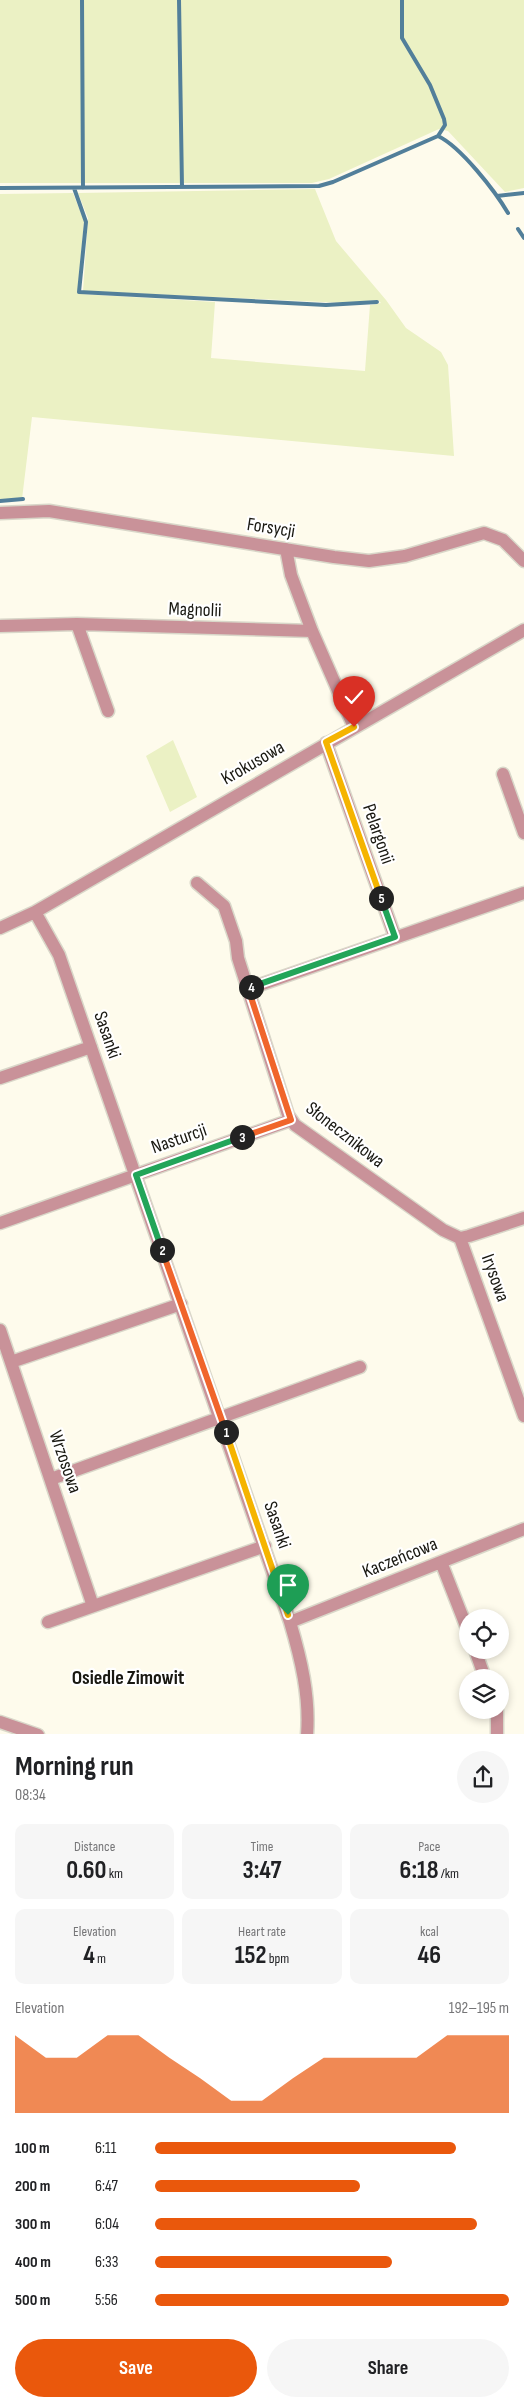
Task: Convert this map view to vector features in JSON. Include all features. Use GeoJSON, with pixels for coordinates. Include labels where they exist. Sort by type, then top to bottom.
{"type":"FeatureCollection","features":[{"type":"Feature","properties":{"kind":"street","name":"Forsycji"},"geometry":{"type":"LineString","coordinates":[[0,513],[49,511],[334,558],[370,561],[405,556],[484,533],[503,540],[524,561]]}},
{"type":"Feature","properties":{"kind":"street"},"geometry":{"type":"LineString","coordinates":[[286,549],[291,575],[312,631],[354,727]]}},
{"type":"Feature","properties":{"kind":"street"},"geometry":{"type":"LineString","coordinates":[[77,624],[108,710]]}},
{"type":"Feature","properties":{"kind":"street","name":"Magnolii"},"geometry":{"type":"LineString","coordinates":[[0,626],[77,624],[312,631]]}},
{"type":"Feature","properties":{"kind":"street","name":"Krokusowa"},"geometry":{"type":"LineString","coordinates":[[0,928],[35,912],[326,742],[524,630]]}},
{"type":"Feature","properties":{"kind":"street","name":"Pelargonii"},"geometry":{"type":"LineString","coordinates":[[326,742],[395,937]]}},
{"type":"Feature","properties":{"kind":"street"},"geometry":{"type":"LineString","coordinates":[[503,774],[524,833]]}},
{"type":"Feature","properties":{"kind":"street","name":"Słonecznikowa"},"geometry":{"type":"LineString","coordinates":[[197,883],[224,906],[248,988],[291,1120],[300,1129],[420,1214],[443,1230],[460,1238]]}},
{"type":"Feature","properties":{"kind":"street"},"geometry":{"type":"LineString","coordinates":[[248,988],[524,893]]}},
{"type":"Feature","properties":{"kind":"street","name":"Sasanki"},"geometry":{"type":"LineString","coordinates":[[35,912],[47,930],[59,955],[265,1546],[299,1651],[306,1686],[309,1718],[307,1734]]}},
{"type":"Feature","properties":{"kind":"street"},"geometry":{"type":"LineString","coordinates":[[0,1078],[91,1047]]}},
{"type":"Feature","properties":{"kind":"street","name":"Nasturcji"},"geometry":{"type":"LineString","coordinates":[[136,1175],[291,1120]]}},
{"type":"Feature","properties":{"kind":"street"},"geometry":{"type":"LineString","coordinates":[[0,1222],[136,1175]]}},
{"type":"Feature","properties":{"kind":"street"},"geometry":{"type":"LineString","coordinates":[[460,1238],[524,1218]]}},
{"type":"Feature","properties":{"kind":"street","name":"Irysowa"},"geometry":{"type":"LineString","coordinates":[[460,1238],[524,1416]]}},
{"type":"Feature","properties":{"kind":"street"},"geometry":{"type":"LineString","coordinates":[[11,1362],[181,1304]]}},
{"type":"Feature","properties":{"kind":"street","name":"Wrzosowa"},"geometry":{"type":"LineString","coordinates":[[0,1330],[93,1606]]}},
{"type":"Feature","properties":{"kind":"street"},"geometry":{"type":"LineString","coordinates":[[51,1479],[360,1368]]}},
{"type":"Feature","properties":{"kind":"street","name":"Kaczeńcowa"},"geometry":{"type":"LineString","coordinates":[[290,1622],[524,1528]]}},
{"type":"Feature","properties":{"kind":"street"},"geometry":{"type":"LineString","coordinates":[[48,1622],[265,1546]]}},
{"type":"Feature","properties":{"kind":"street"},"geometry":{"type":"LineString","coordinates":[[440,1562],[459,1609]]}},
{"type":"Feature","properties":{"kind":"street"},"geometry":{"type":"LineString","coordinates":[[497,1719],[497,1734]]}},
{"type":"Feature","properties":{"kind":"street"},"geometry":{"type":"LineString","coordinates":[[0,1722],[38,1734]]}},
{"type":"Feature","properties":{"kind":"green space"},"geometry":{"type":"Polygon","coordinates":[[[0,0],[524,0],[524,188],[505,192],[448,131],[439,129],[329,179],[312,183],[0,183],[0,0]]]}},
{"type":"Feature","properties":{"kind":"green space"},"geometry":{"type":"Polygon","coordinates":[[[315,189],[336,241],[386,300],[406,328],[441,352],[448,365],[454,456],[32,417],[22,499],[0,499],[0,194],[73,193],[84,221],[78,290],[81,294],[215,302],[211,358],[365,371],[370,305],[381,303],[378,300],[344,303],[83,291],[88,218],[78,193],[315,189]]]}},
{"type":"Feature","properties":{"kind":"green space"},"geometry":{"type":"Polygon","coordinates":[[[173,740],[197,797],[170,812],[146,756],[173,740]]]}},
{"type":"Feature","properties":{"kind":"waterway"},"geometry":{"type":"LineString","coordinates":[[82,0],[83,188]]}},
{"type":"Feature","properties":{"kind":"waterway"},"geometry":{"type":"LineString","coordinates":[[179,0],[182,187]]}},
{"type":"Feature","properties":{"kind":"waterway"},"geometry":{"type":"LineString","coordinates":[[402,0],[402,38],[430,85],[444,119],[445,125],[438,136]]}},
{"type":"Feature","properties":{"kind":"waterway"},"geometry":{"type":"LineString","coordinates":[[0,188],[319,186],[333,182],[438,136],[467,159],[495,193],[508,213]]}},
{"type":"Feature","properties":{"kind":"waterway"},"geometry":{"type":"LineString","coordinates":[[74,188],[86,222],[79,292],[326,305],[377,302]]}},
{"type":"Feature","properties":{"kind":"waterway"},"geometry":{"type":"LineString","coordinates":[[497,196],[524,193]]}},
{"type":"Feature","properties":{"kind":"waterway"},"geometry":{"type":"LineString","coordinates":[[518,229],[524,238]]}},
{"type":"Feature","properties":{"kind":"waterway"},"geometry":{"type":"LineString","coordinates":[[0,501],[23,499]]}},
{"type":"Feature","properties":{"kind":"district","name":"Osiedle Zimowit"},"geometry":{"type":"Point","coordinates":[128,1678]}},
{"type":"Feature","properties":{"kind":"route"},"geometry":{"type":"LineString","coordinates":[[288,1615],[136,1175],[291,1120],[248,988],[395,937],[326,742],[354,727]]}}]}
